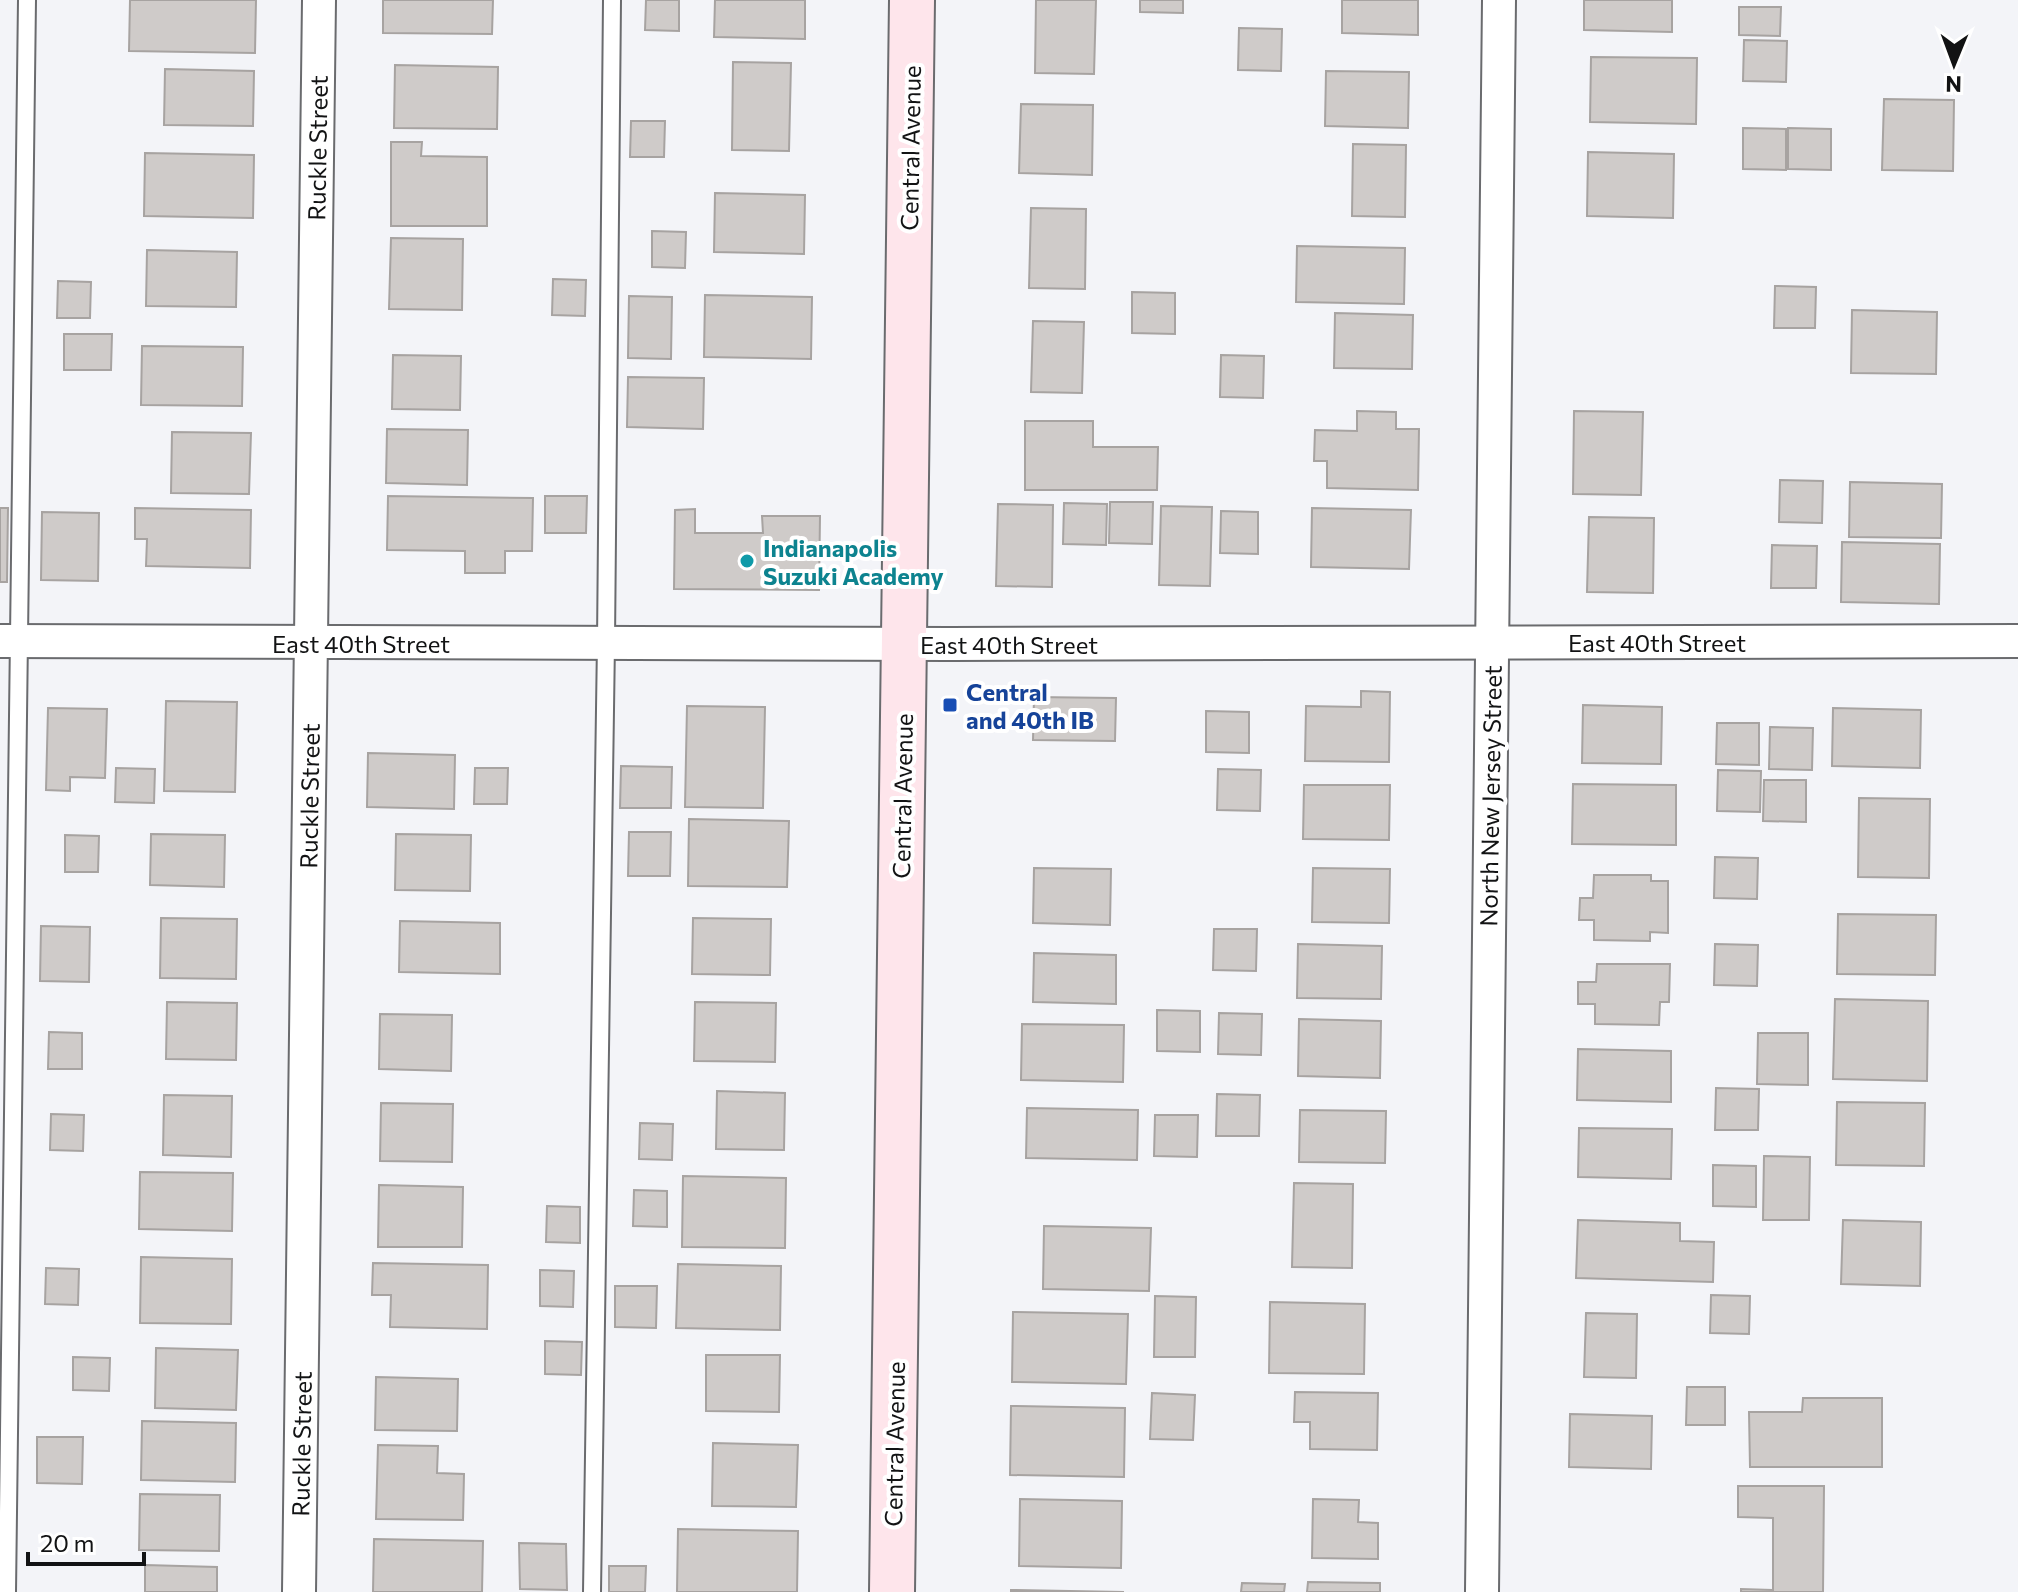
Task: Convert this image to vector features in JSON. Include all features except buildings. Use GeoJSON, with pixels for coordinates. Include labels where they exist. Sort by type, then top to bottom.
{"type":"FeatureCollection","features":[{"type":"Feature","properties":{"kind":"main road","name":"Central Avenue"},"geometry":{"type":"LineString","coordinates":[[892,1592],[912,0]]}},
{"type":"Feature","properties":{"kind":"street","name":"Ruckle Street"},"geometry":{"type":"LineString","coordinates":[[299,1592],[319,0]]}},
{"type":"Feature","properties":{"kind":"street","name":"North New Jersey Street"},"geometry":{"type":"LineString","coordinates":[[1482,1592],[1499,0]]}},
{"type":"Feature","properties":{"kind":"street","name":"East 40th Street"},"geometry":{"type":"LineString","coordinates":[[10,641],[904,644],[2018,641]]}},
{"type":"Feature","properties":{"kind":"lane"},"geometry":{"type":"LineString","coordinates":[[7,1592],[10,641],[27,0]]}},
{"type":"Feature","properties":{"kind":"lane"},"geometry":{"type":"LineString","coordinates":[[592,1592],[612,0]]}},
{"type":"Feature","properties":{"kind":"place","name":"Indianapolis Suzuki Academy"},"geometry":{"type":"Point","coordinates":[747,561]}},
{"type":"Feature","properties":{"kind":"place","name":"Central and 40th IB"},"geometry":{"type":"Point","coordinates":[950,705]}}]}
